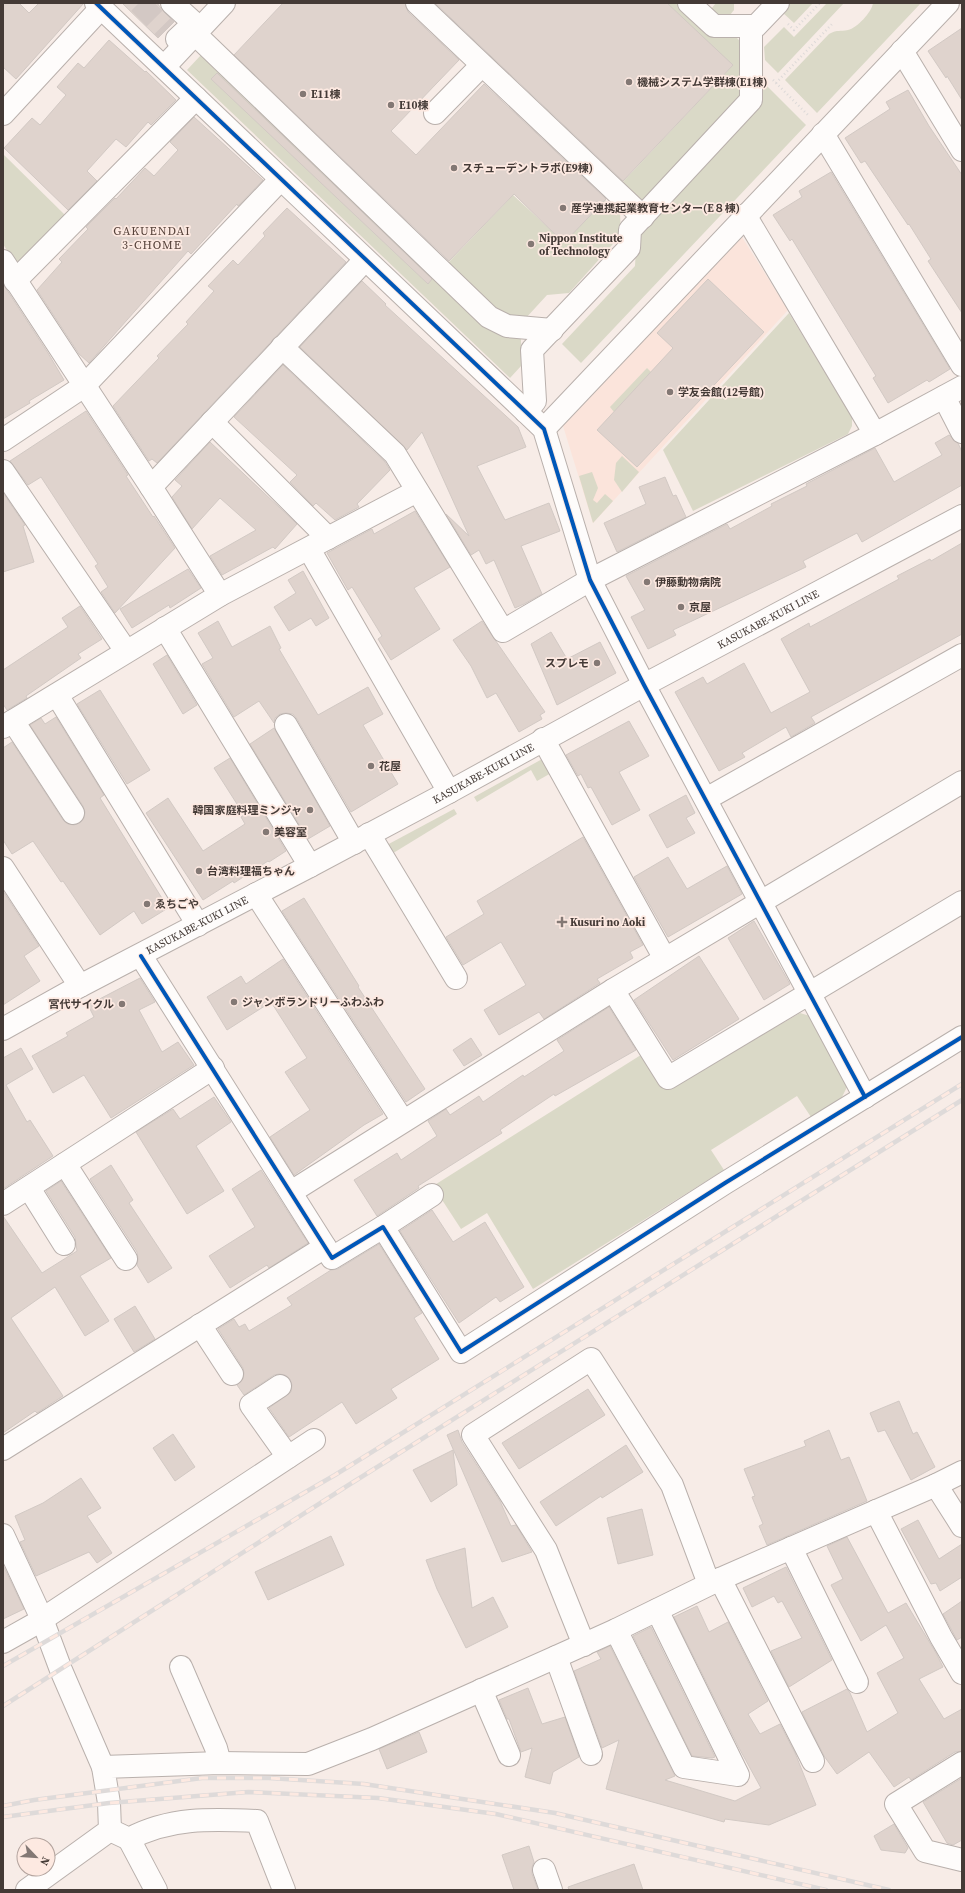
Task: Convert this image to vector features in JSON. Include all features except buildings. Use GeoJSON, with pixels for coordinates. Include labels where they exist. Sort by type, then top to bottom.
{"type":"FeatureCollection","features":[{"type":"Feature","properties":{"kind":"street"},"geometry":{"type":"LineString","coordinates":[[161,64],[180,34],[194,23],[172,3]]}},
{"type":"Feature","properties":{"kind":"street"},"geometry":{"type":"LineString","coordinates":[[180,34],[224,3]]}},
{"type":"Feature","properties":{"kind":"street"},"geometry":{"type":"LineString","coordinates":[[416,3],[643,217]]}},
{"type":"Feature","properties":{"kind":"street"},"geometry":{"type":"LineString","coordinates":[[689,3],[714,26],[756,26],[778,3]]}},
{"type":"Feature","properties":{"kind":"street"},"geometry":{"type":"LineString","coordinates":[[544,429],[745,215],[948,3]]}},
{"type":"Feature","properties":{"kind":"street"},"geometry":{"type":"LineString","coordinates":[[3,114],[98,6],[161,64],[544,429],[590,580],[644,685],[865,1097]]}},
{"type":"Feature","properties":{"kind":"street"},"geometry":{"type":"LineString","coordinates":[[526,412],[535,401],[532,350],[629,248],[630,230],[751,100],[750,26]]}},
{"type":"Feature","properties":{"kind":"street"},"geometry":{"type":"LineString","coordinates":[[180,34],[489,316],[507,326],[552,330]]}},
{"type":"Feature","properties":{"kind":"street"},"geometry":{"type":"LineString","coordinates":[[902,51],[962,150]]}},
{"type":"Feature","properties":{"kind":"street"},"geometry":{"type":"LineString","coordinates":[[435,113],[482,65]]}},
{"type":"Feature","properties":{"kind":"street"},"geometry":{"type":"LineString","coordinates":[[15,281],[196,98]]}},
{"type":"Feature","properties":{"kind":"street"},"geometry":{"type":"LineString","coordinates":[[823,134],[962,365]]}},
{"type":"Feature","properties":{"kind":"street"},"geometry":{"type":"LineString","coordinates":[[3,440],[84,386],[281,179]]}},
{"type":"Feature","properties":{"kind":"street"},"geometry":{"type":"LineString","coordinates":[[745,215],[875,434]]}},
{"type":"Feature","properties":{"kind":"street"},"geometry":{"type":"LineString","coordinates":[[151,486],[365,260]]}},
{"type":"Feature","properties":{"kind":"street"},"geometry":{"type":"LineString","coordinates":[[3,261],[151,486],[220,596]]}},
{"type":"Feature","properties":{"kind":"street"},"geometry":{"type":"LineString","coordinates":[[282,347],[395,454],[503,631],[590,580],[875,434],[953,392],[962,432]]}},
{"type":"Feature","properties":{"kind":"street"},"geometry":{"type":"LineString","coordinates":[[212,422],[328,538]]}},
{"type":"Feature","properties":{"kind":"street"},"geometry":{"type":"LineString","coordinates":[[3,471],[126,651]]}},
{"type":"Feature","properties":{"kind":"street"},"geometry":{"type":"LineString","coordinates":[[73,813],[8,724],[126,651],[220,596],[417,491]]}},
{"type":"Feature","properties":{"kind":"street","name":"KASUKABE-KUKI LINE"},"geometry":{"type":"LineString","coordinates":[[3,1029],[80,986],[140,956],[449,792],[543,739],[962,516]]}},
{"type":"Feature","properties":{"kind":"street"},"geometry":{"type":"LineString","coordinates":[[308,549],[449,792]]}},
{"type":"Feature","properties":{"kind":"street"},"geometry":{"type":"LineString","coordinates":[[165,628],[310,866]]}},
{"type":"Feature","properties":{"kind":"street"},"geometry":{"type":"LineString","coordinates":[[706,799],[962,655]]}},
{"type":"Feature","properties":{"kind":"street"},"geometry":{"type":"LineString","coordinates":[[57,695],[198,925]]}},
{"type":"Feature","properties":{"kind":"street"},"geometry":{"type":"LineString","coordinates":[[286,725],[456,978]]}},
{"type":"Feature","properties":{"kind":"street"},"geometry":{"type":"LineString","coordinates":[[543,739],[665,959]]}},
{"type":"Feature","properties":{"kind":"street"},"geometry":{"type":"LineString","coordinates":[[291,1192],[613,990],[962,782]]}},
{"type":"Feature","properties":{"kind":"street"},"geometry":{"type":"LineString","coordinates":[[3,868],[80,986]]}},
{"type":"Feature","properties":{"kind":"street"},"geometry":{"type":"LineString","coordinates":[[256,894],[403,1121]]}},
{"type":"Feature","properties":{"kind":"street"},"geometry":{"type":"LineString","coordinates":[[613,990],[668,1078],[962,902]]}},
{"type":"Feature","properties":{"kind":"street"},"geometry":{"type":"LineString","coordinates":[[140,956],[213,1068],[332,1258],[432,1195]]}},
{"type":"Feature","properties":{"kind":"street"},"geometry":{"type":"LineString","coordinates":[[383,1227],[461,1352],[725,1183],[962,1037]]}},
{"type":"Feature","properties":{"kind":"street"},"geometry":{"type":"LineString","coordinates":[[3,1204],[213,1068]]}},
{"type":"Feature","properties":{"kind":"street"},"geometry":{"type":"LineString","coordinates":[[65,1164],[126,1259]]}},
{"type":"Feature","properties":{"kind":"street"},"geometry":{"type":"LineString","coordinates":[[29,1188],[64,1244]]}},
{"type":"Feature","properties":{"kind":"street"},"geometry":{"type":"LineString","coordinates":[[3,1449],[325,1246]]}},
{"type":"Feature","properties":{"kind":"street"},"geometry":{"type":"LineString","coordinates":[[200,1324],[232,1374]]}},
{"type":"Feature","properties":{"kind":"street"},"geometry":{"type":"LineString","coordinates":[[584,1645],[546,1550],[472,1435],[591,1359],[672,1485],[714,1581],[813,1761]]}},
{"type":"Feature","properties":{"kind":"street"},"geometry":{"type":"LineString","coordinates":[[280,1386],[251,1405],[288,1457]]}},
{"type":"Feature","properties":{"kind":"street"},"geometry":{"type":"LineString","coordinates":[[3,1642],[42,1619],[314,1440]]}},
{"type":"Feature","properties":{"kind":"street"},"geometry":{"type":"LineString","coordinates":[[103,1767],[220,1763],[308,1764],[372,1739],[584,1645],[714,1581],[936,1485],[962,1472]]}},
{"type":"Feature","properties":{"kind":"street"},"geometry":{"type":"LineString","coordinates":[[936,1485],[962,1526]]}},
{"type":"Feature","properties":{"kind":"street"},"geometry":{"type":"LineString","coordinates":[[876,1511],[941,1637],[962,1673]]}},
{"type":"Feature","properties":{"kind":"street"},"geometry":{"type":"LineString","coordinates":[[3,1535],[42,1619],[61,1670],[103,1767],[110,1830]]}},
{"type":"Feature","properties":{"kind":"street"},"geometry":{"type":"LineString","coordinates":[[791,1548],[858,1682]]}},
{"type":"Feature","properties":{"kind":"street"},"geometry":{"type":"LineString","coordinates":[[616,1630],[684,1766],[738,1775],[657,1610]]}},
{"type":"Feature","properties":{"kind":"street"},"geometry":{"type":"LineString","coordinates":[[556,1657],[591,1754]]}},
{"type":"Feature","properties":{"kind":"street"},"geometry":{"type":"LineString","coordinates":[[181,1667],[216,1748],[220,1763]]}},
{"type":"Feature","properties":{"kind":"street"},"geometry":{"type":"LineString","coordinates":[[481,1690],[509,1755]]}},
{"type":"Feature","properties":{"kind":"street"},"geometry":{"type":"LineString","coordinates":[[962,1763],[896,1804],[925,1851],[962,1860]]}},
{"type":"Feature","properties":{"kind":"street"},"geometry":{"type":"LineString","coordinates":[[129,1839],[147,1830],[190,1820],[257,1820],[284,1890]]}},
{"type":"Feature","properties":{"kind":"street"},"geometry":{"type":"LineString","coordinates":[[110,1830],[129,1839],[156,1890]]}},
{"type":"Feature","properties":{"kind":"street"},"geometry":{"type":"LineString","coordinates":[[27,1890],[110,1830]]}},
{"type":"Feature","properties":{"kind":"path"},"geometry":{"type":"LineString","coordinates":[[776,82],[833,23]]}},
{"type":"Feature","properties":{"kind":"path"},"geometry":{"type":"LineString","coordinates":[[751,59],[816,123],[823,134]]}},
{"type":"Feature","properties":{"kind":"shaded area"},"geometry":{"type":"Polygon","coordinates":[[[742,237],[788,310],[593,523],[563,426],[742,237]]]}},
{"type":"Feature","properties":{"kind":"green space"},"geometry":{"type":"Polygon","coordinates":[[[667,3],[678,3],[714,37],[736,37],[743,44],[745,98],[648,202],[634,202],[618,187],[732,66],[667,3]]]}},
{"type":"Feature","properties":{"kind":"green space"},"geometry":{"type":"Polygon","coordinates":[[[716,3],[734,3],[734,10],[730,15],[717,15],[711,9],[716,3]]]}},
{"type":"Feature","properties":{"kind":"green space"},"geometry":{"type":"Polygon","coordinates":[[[790,3],[813,3],[794,23],[782,12],[790,3]]]}},
{"type":"Feature","properties":{"kind":"green space"},"geometry":{"type":"Polygon","coordinates":[[[827,3],[844,3],[778,73],[765,60],[764,47],[784,27],[794,37],[827,3]]]}},
{"type":"Feature","properties":{"kind":"green space"},"geometry":{"type":"Polygon","coordinates":[[[873,3],[921,3],[817,113],[785,80],[829,34],[832,32],[852,29],[860,23],[870,11],[873,3]]]}},
{"type":"Feature","properties":{"kind":"green space"},"geometry":{"type":"Polygon","coordinates":[[[201,55],[486,326],[521,337],[521,366],[510,378],[187,70],[201,55]]]}},
{"type":"Feature","properties":{"kind":"green space"},"geometry":{"type":"Polygon","coordinates":[[[762,81],[806,125],[581,363],[562,344],[635,266],[637,231],[762,81]]]}},
{"type":"Feature","properties":{"kind":"green space"},"geometry":{"type":"Polygon","coordinates":[[[3,154],[66,216],[22,262],[13,260],[3,244],[3,154]]]}},
{"type":"Feature","properties":{"kind":"green space"},"geometry":{"type":"Polygon","coordinates":[[[513,195],[564,242],[605,200],[620,212],[621,235],[569,293],[547,295],[525,319],[509,317],[491,306],[447,264],[513,195]]]}},
{"type":"Feature","properties":{"kind":"green space"},"geometry":{"type":"Polygon","coordinates":[[[789,313],[852,417],[852,426],[848,434],[693,511],[663,450],[789,313]]]}},
{"type":"Feature","properties":{"kind":"green space"},"geometry":{"type":"Polygon","coordinates":[[[647,368],[651,372],[614,412],[610,407],[647,368]]]}},
{"type":"Feature","properties":{"kind":"green space"},"geometry":{"type":"Polygon","coordinates":[[[622,456],[639,472],[622,492],[614,480],[616,463],[622,456]]]}},
{"type":"Feature","properties":{"kind":"green space"},"geometry":{"type":"Polygon","coordinates":[[[592,472],[598,488],[593,500],[597,503],[605,494],[613,501],[593,523],[579,476],[592,472]]]}},
{"type":"Feature","properties":{"kind":"green space"},"geometry":{"type":"Polygon","coordinates":[[[544,758],[553,772],[537,781],[531,770],[477,802],[474,797],[544,758]]]}},
{"type":"Feature","properties":{"kind":"green space"},"geometry":{"type":"Polygon","coordinates":[[[454,809],[457,814],[390,855],[385,846],[454,809]]]}},
{"type":"Feature","properties":{"kind":"green space"},"geometry":{"type":"Polygon","coordinates":[[[800,1013],[810,1016],[848,1085],[841,1099],[811,1117],[797,1096],[711,1150],[724,1170],[533,1289],[487,1213],[461,1229],[433,1186],[644,1053],[670,1089],[800,1013]]]}},
{"type":"Feature","properties":{"kind":"tunnel"},"geometry":{"type":"LineString","coordinates":[[139,3],[166,30]]}},
{"type":"Feature","properties":{"kind":"railway"},"geometry":{"type":"LineString","coordinates":[[3,1666],[335,1475],[962,1084]]}},
{"type":"Feature","properties":{"kind":"railway"},"geometry":{"type":"LineString","coordinates":[[3,1706],[347,1486],[962,1100]]}},
{"type":"Feature","properties":{"kind":"railway"},"geometry":{"type":"LineString","coordinates":[[3,1806],[34,1800],[202,1778],[269,1778],[364,1784],[555,1813],[889,1890]]}},
{"type":"Feature","properties":{"kind":"railway"},"geometry":{"type":"LineString","coordinates":[[3,1817],[109,1803],[248,1792],[378,1798],[496,1814],[826,1890]]}},
{"type":"Feature","properties":{"kind":"cycle path"},"geometry":{"type":"LineString","coordinates":[[96,3],[544,429],[590,580],[644,685],[865,1097]]}},
{"type":"Feature","properties":{"kind":"cycle path"},"geometry":{"type":"LineString","coordinates":[[141,956],[332,1258],[383,1227],[461,1352],[725,1183],[962,1037]]}},
{"type":"Feature","properties":{"kind":"place","name":"機械システム学群棟(E1棟)"},"geometry":{"type":"Point","coordinates":[629,82]}},
{"type":"Feature","properties":{"kind":"place","name":"E11棟"},"geometry":{"type":"Point","coordinates":[303,94]}},
{"type":"Feature","properties":{"kind":"place","name":"E10棟"},"geometry":{"type":"Point","coordinates":[391,105]}},
{"type":"Feature","properties":{"kind":"place","name":"スチューデントラボ(E9棟)"},"geometry":{"type":"Point","coordinates":[454,168]}},
{"type":"Feature","properties":{"kind":"place","name":"産学連携起業教育センター(E８棟)"},"geometry":{"type":"Point","coordinates":[563,208]}},
{"type":"Feature","properties":{"kind":"place","name":"Nippon Institute of Technology"},"geometry":{"type":"Point","coordinates":[531,244]}},
{"type":"Feature","properties":{"kind":"place","name":"学友会館(12号館)"},"geometry":{"type":"Point","coordinates":[670,392]}},
{"type":"Feature","properties":{"kind":"place","name":"伊藤動物病院"},"geometry":{"type":"Point","coordinates":[647,582]}},
{"type":"Feature","properties":{"kind":"place","name":"京屋"},"geometry":{"type":"Point","coordinates":[681,607]}},
{"type":"Feature","properties":{"kind":"place","name":"スプレモ"},"geometry":{"type":"Point","coordinates":[597,663]}},
{"type":"Feature","properties":{"kind":"place","name":"花屋"},"geometry":{"type":"Point","coordinates":[371,766]}},
{"type":"Feature","properties":{"kind":"place","name":"韓国家庭料理ミンジャ"},"geometry":{"type":"Point","coordinates":[310,810]}},
{"type":"Feature","properties":{"kind":"place","name":"美容室"},"geometry":{"type":"Point","coordinates":[266,832]}},
{"type":"Feature","properties":{"kind":"place","name":"台湾料理福ちゃん"},"geometry":{"type":"Point","coordinates":[199,871]}},
{"type":"Feature","properties":{"kind":"place","name":"ゑちごや"},"geometry":{"type":"Point","coordinates":[147,904]}},
{"type":"Feature","properties":{"kind":"place","name":"Kusuri no Aoki"},"geometry":{"type":"Point","coordinates":[562,922]}},
{"type":"Feature","properties":{"kind":"place","name":"ジャンボランドリーふわふわ"},"geometry":{"type":"Point","coordinates":[234,1002]}},
{"type":"Feature","properties":{"kind":"place","name":"宮代サイクル"},"geometry":{"type":"Point","coordinates":[122,1004]}},
{"type":"Feature","properties":{"kind":"district","name":"GAKUENDAI 3-CHOME"},"geometry":{"type":"Point","coordinates":[152,238]}}]}
